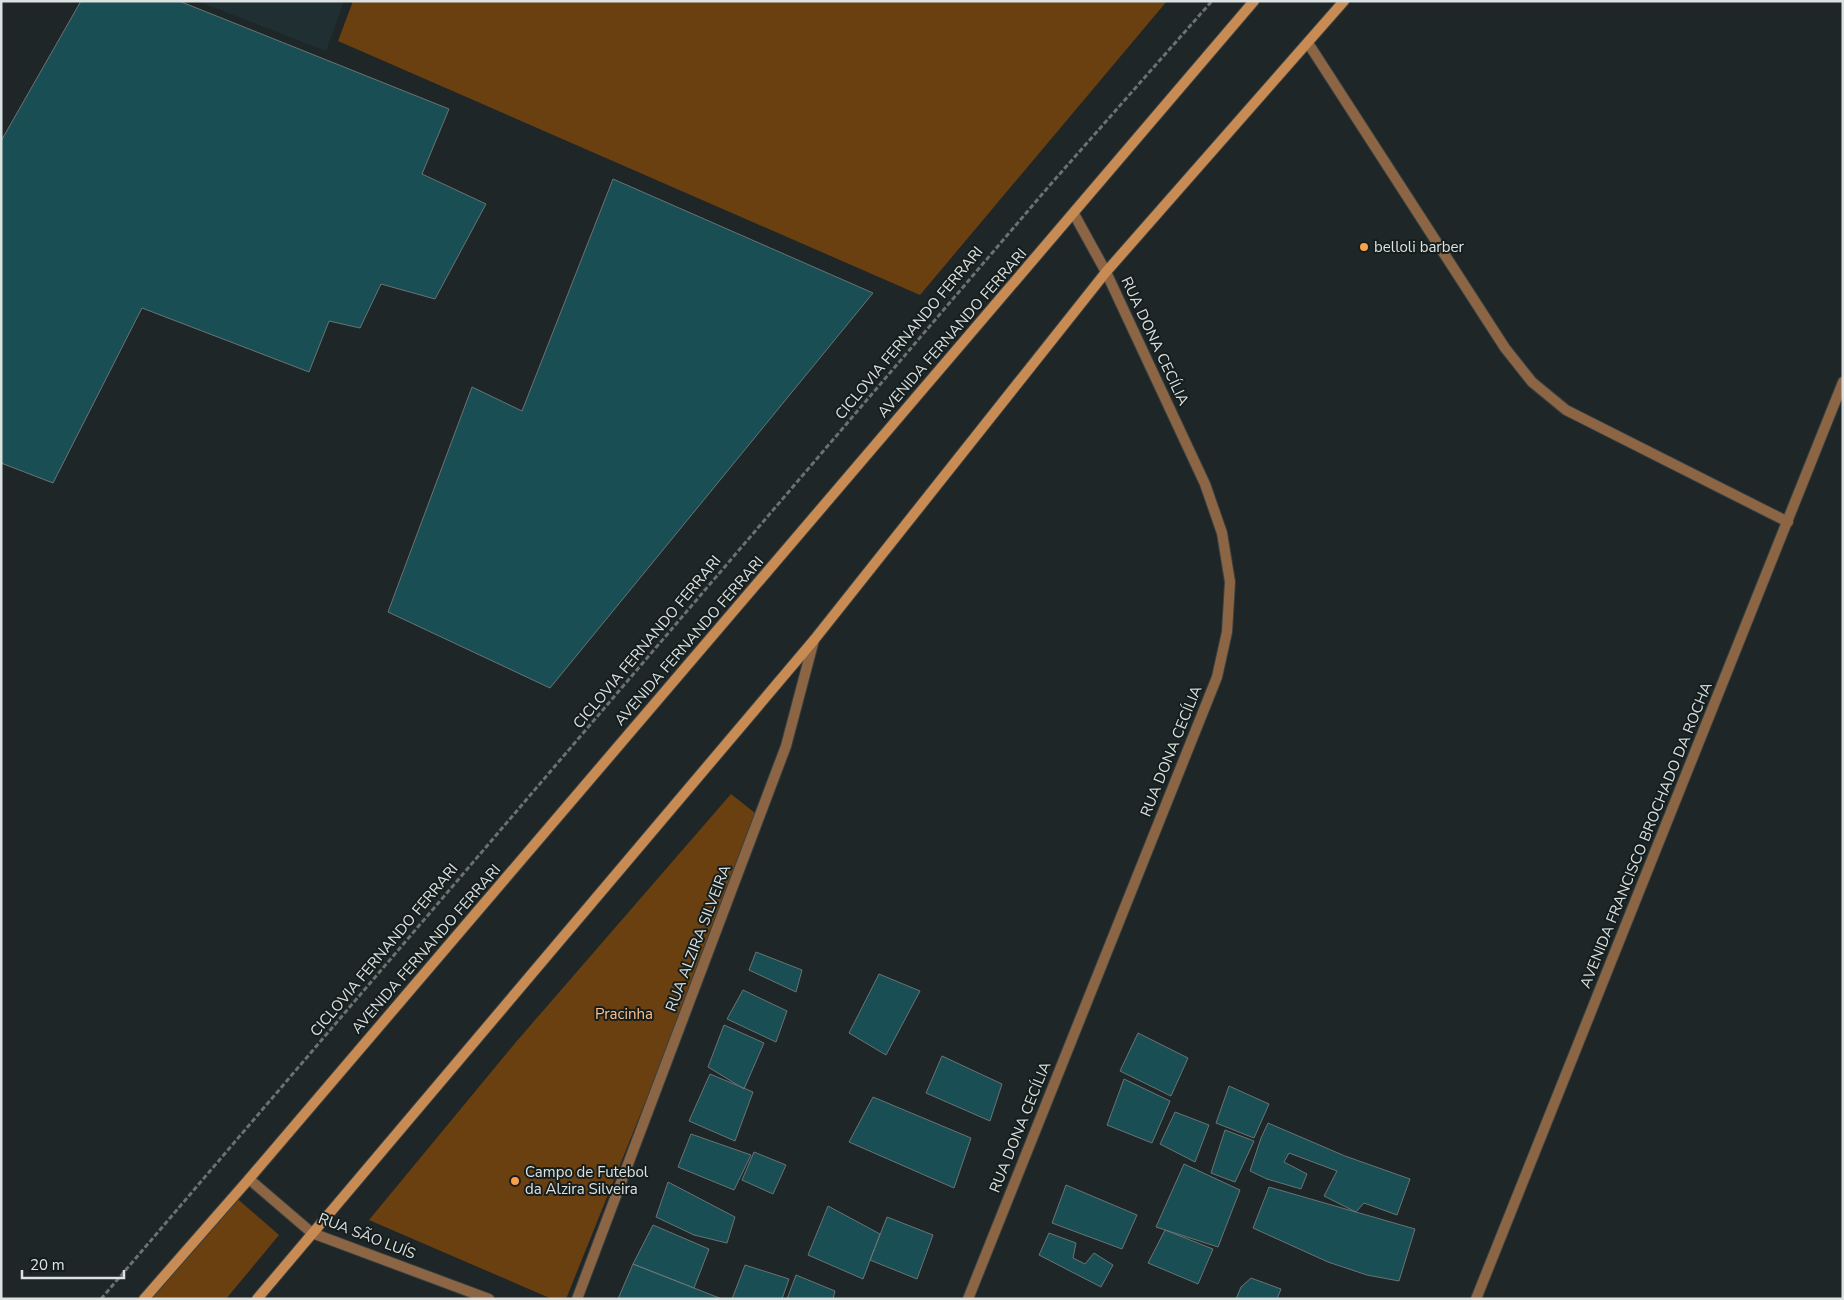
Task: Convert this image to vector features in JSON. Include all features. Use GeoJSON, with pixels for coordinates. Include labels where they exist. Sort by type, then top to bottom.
{"type":"FeatureCollection","features":[{"type":"Feature","properties":{"kind":"main road","name":"AVENIDA FERNANDO FERRARI"},"geometry":{"type":"LineString","coordinates":[[144,1299],[1074,214],[1254,1]]}},
{"type":"Feature","properties":{"kind":"main road"},"geometry":{"type":"LineString","coordinates":[[257,1299],[814,640],[1106,272],[1344,1]]}},
{"type":"Feature","properties":{"kind":"street"},"geometry":{"type":"LineString","coordinates":[[1308,43],[1505,348],[1532,382],[1566,410],[1788,522]]}},
{"type":"Feature","properties":{"kind":"street","name":"RUA DONA CECÍLIA"},"geometry":{"type":"LineString","coordinates":[[968,1299],[1217,677],[1227,632],[1230,582],[1222,533],[1205,484],[1106,272],[1074,214]]}},
{"type":"Feature","properties":{"kind":"street","name":"AVENIDA FRANCISCO BROCHADO DA ROCHA"},"geometry":{"type":"LineString","coordinates":[[1476,1299],[1843,382]]}},
{"type":"Feature","properties":{"kind":"street","name":"RUA ALZIRA SILVEIRA"},"geometry":{"type":"LineString","coordinates":[[577,1299],[786,746],[814,640]]}},
{"type":"Feature","properties":{"kind":"street","name":"RUA SÃO LUÍS"},"geometry":{"type":"LineString","coordinates":[[249,1178],[312,1233],[489,1299]]}},
{"type":"Feature","properties":{"kind":"path","name":"CICLOVIA FERNANDO FERRARI"},"geometry":{"type":"LineString","coordinates":[[101,1299],[1050,185],[1212,1]]}},
{"type":"Feature","properties":{"kind":"shaded area"},"geometry":{"type":"Polygon","coordinates":[[[197,1],[344,1],[326,51],[197,1]]]}},
{"type":"Feature","properties":{"kind":"green space"},"geometry":{"type":"Polygon","coordinates":[[[353,1],[1167,1],[920,295],[338,41],[353,1]]]}},
{"type":"Feature","properties":{"kind":"green space","name":"Pracinha"},"geometry":{"type":"Polygon","coordinates":[[[731,794],[760,817],[566,1299],[552,1299],[369,1220],[516,1042],[731,794]]]}},
{"type":"Feature","properties":{"kind":"green space"},"geometry":{"type":"Polygon","coordinates":[[[234,1196],[279,1235],[226,1299],[147,1299],[234,1196]]]}},
{"type":"Feature","properties":{"kind":"building"},"geometry":{"type":"Polygon","coordinates":[[[81,1],[179,1],[449,109],[422,174],[486,204],[435,299],[381,284],[360,328],[329,321],[309,372],[142,308],[53,483],[1,463],[1,141],[81,1]]]}},
{"type":"Feature","properties":{"kind":"building"},"geometry":{"type":"Polygon","coordinates":[[[613,179],[873,293],[550,688],[388,612],[472,387],[522,411],[613,179]]]}},
{"type":"Feature","properties":{"kind":"building"},"geometry":{"type":"Polygon","coordinates":[[[756,952],[802,970],[796,992],[749,970],[756,952]]]}},
{"type":"Feature","properties":{"kind":"building"},"geometry":{"type":"Polygon","coordinates":[[[879,974],[920,991],[886,1055],[849,1033],[879,974]]]}},
{"type":"Feature","properties":{"kind":"building"},"geometry":{"type":"Polygon","coordinates":[[[743,990],[787,1011],[776,1042],[727,1019],[743,990]]]}},
{"type":"Feature","properties":{"kind":"building"},"geometry":{"type":"Polygon","coordinates":[[[724,1025],[764,1043],[744,1089],[708,1067],[724,1025]]]}},
{"type":"Feature","properties":{"kind":"building"},"geometry":{"type":"Polygon","coordinates":[[[1138,1033],[1188,1058],[1171,1096],[1120,1071],[1138,1033]]]}},
{"type":"Feature","properties":{"kind":"building"},"geometry":{"type":"Polygon","coordinates":[[[942,1056],[1002,1084],[990,1121],[926,1093],[942,1056]]]}},
{"type":"Feature","properties":{"kind":"building"},"geometry":{"type":"Polygon","coordinates":[[[710,1074],[753,1092],[735,1141],[689,1121],[710,1074]]]}},
{"type":"Feature","properties":{"kind":"building"},"geometry":{"type":"Polygon","coordinates":[[[1124,1079],[1170,1101],[1152,1143],[1107,1125],[1124,1079]]]}},
{"type":"Feature","properties":{"kind":"building"},"geometry":{"type":"Polygon","coordinates":[[[1229,1086],[1269,1104],[1254,1138],[1216,1123],[1229,1086]]]}},
{"type":"Feature","properties":{"kind":"building"},"geometry":{"type":"Polygon","coordinates":[[[873,1097],[971,1138],[954,1188],[849,1142],[873,1097]]]}},
{"type":"Feature","properties":{"kind":"building"},"geometry":{"type":"Polygon","coordinates":[[[1175,1112],[1209,1125],[1195,1162],[1160,1144],[1175,1112]]]}},
{"type":"Feature","properties":{"kind":"building"},"geometry":{"type":"Polygon","coordinates":[[[1268,1123],[1345,1156],[1410,1179],[1397,1215],[1364,1203],[1356,1212],[1324,1196],[1337,1171],[1289,1153],[1284,1162],[1307,1174],[1301,1189],[1267,1179],[1250,1171],[1268,1123]]]}},
{"type":"Feature","properties":{"kind":"building"},"geometry":{"type":"Polygon","coordinates":[[[1225,1130],[1254,1141],[1235,1182],[1211,1173],[1225,1130]]]}},
{"type":"Feature","properties":{"kind":"building"},"geometry":{"type":"Polygon","coordinates":[[[691,1134],[751,1155],[734,1190],[678,1167],[691,1134]]]}},
{"type":"Feature","properties":{"kind":"building"},"geometry":{"type":"Polygon","coordinates":[[[754,1152],[786,1165],[773,1194],[742,1180],[754,1152]]]}},
{"type":"Feature","properties":{"kind":"building"},"geometry":{"type":"Polygon","coordinates":[[[1184,1164],[1240,1190],[1218,1247],[1156,1227],[1184,1164]]]}},
{"type":"Feature","properties":{"kind":"building"},"geometry":{"type":"Polygon","coordinates":[[[668,1182],[735,1217],[727,1243],[694,1235],[656,1217],[668,1182]]]}},
{"type":"Feature","properties":{"kind":"building"},"geometry":{"type":"Polygon","coordinates":[[[1066,1185],[1137,1215],[1122,1249],[1052,1223],[1066,1185]]]}},
{"type":"Feature","properties":{"kind":"building"},"geometry":{"type":"Polygon","coordinates":[[[1269,1187],[1415,1229],[1399,1281],[1367,1275],[1328,1262],[1253,1228],[1269,1187]]]}},
{"type":"Feature","properties":{"kind":"building"},"geometry":{"type":"Polygon","coordinates":[[[828,1206],[880,1234],[863,1279],[808,1255],[828,1206]]]}},
{"type":"Feature","properties":{"kind":"building"},"geometry":{"type":"Polygon","coordinates":[[[887,1217],[933,1235],[917,1279],[870,1260],[887,1217]]]}},
{"type":"Feature","properties":{"kind":"building"},"geometry":{"type":"Polygon","coordinates":[[[653,1225],[709,1249],[694,1288],[633,1264],[653,1225]]]}},
{"type":"Feature","properties":{"kind":"building"},"geometry":{"type":"Polygon","coordinates":[[[1165,1230],[1213,1249],[1198,1284],[1148,1263],[1165,1230]]]}},
{"type":"Feature","properties":{"kind":"building"},"geometry":{"type":"Polygon","coordinates":[[[1049,1233],[1076,1243],[1073,1258],[1085,1264],[1094,1253],[1113,1265],[1101,1287],[1039,1255],[1049,1233]]]}},
{"type":"Feature","properties":{"kind":"building"},"geometry":{"type":"Polygon","coordinates":[[[633,1264],[694,1288],[722,1299],[618,1299],[633,1264]]]}},
{"type":"Feature","properties":{"kind":"building"},"geometry":{"type":"Polygon","coordinates":[[[745,1265],[789,1279],[782,1299],[732,1299],[745,1265]]]}},
{"type":"Feature","properties":{"kind":"building"},"geometry":{"type":"Polygon","coordinates":[[[796,1275],[835,1291],[833,1299],[787,1299],[796,1275]]]}},
{"type":"Feature","properties":{"kind":"building"},"geometry":{"type":"Polygon","coordinates":[[[1251,1278],[1281,1289],[1277,1299],[1236,1299],[1241,1287],[1251,1278]]]}},
{"type":"Feature","properties":{"kind":"place","name":"belloli barber"},"geometry":{"type":"Point","coordinates":[1364,247]}},
{"type":"Feature","properties":{"kind":"place","name":"Campo de Futebol da Alzira Silveira"},"geometry":{"type":"Point","coordinates":[515,1181]}}]}
